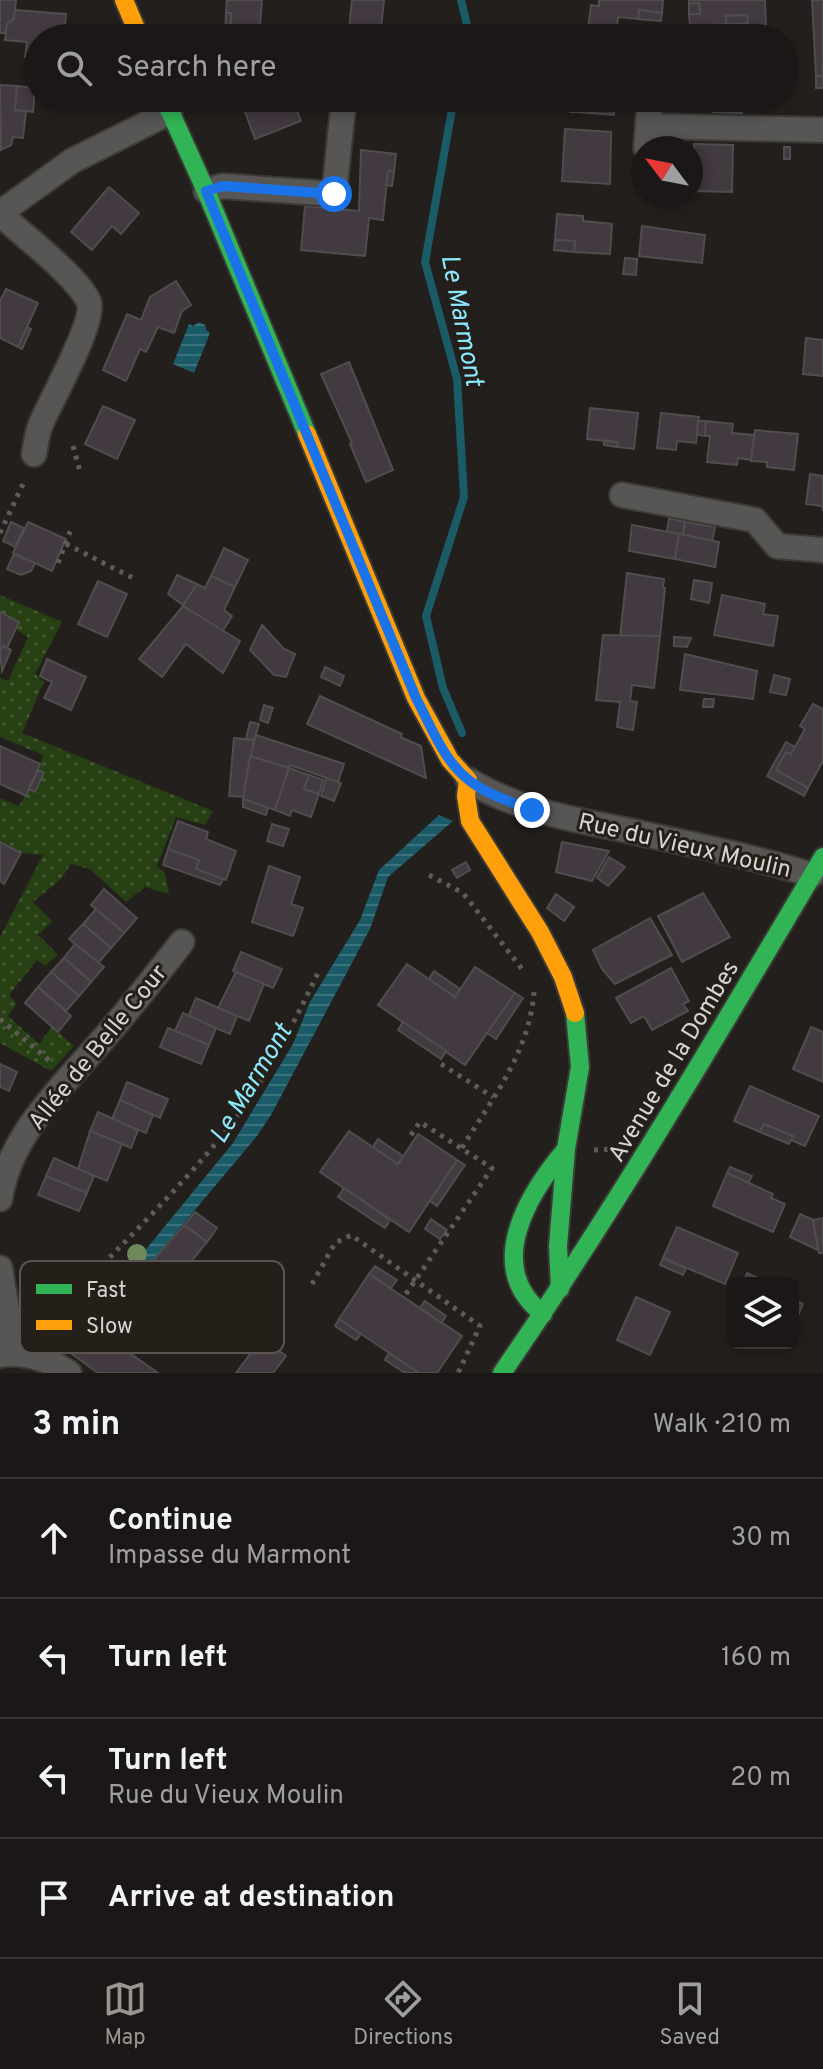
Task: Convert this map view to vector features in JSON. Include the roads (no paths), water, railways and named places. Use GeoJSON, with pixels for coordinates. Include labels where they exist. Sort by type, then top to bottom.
{"type":"FeatureCollection","features":[{"type":"Feature","properties":{"kind":"street"},"geometry":{"type":"LineString","coordinates":[[124,0],[134,24]]}},
{"type":"Feature","properties":{"kind":"street"},"geometry":{"type":"LineString","coordinates":[[34,454],[40,427],[84,331],[90,312],[89,301],[78,286],[0,213],[72,161],[155,112]]}},
{"type":"Feature","properties":{"kind":"street"},"geometry":{"type":"LineString","coordinates":[[170,112],[206,191],[416,698],[450,760],[468,780],[466,796],[470,821],[540,932],[563,977],[575,1015],[580,1067],[566,1149],[558,1246],[560,1289]]}},
{"type":"Feature","properties":{"kind":"street"},"geometry":{"type":"LineString","coordinates":[[206,191],[223,186],[334,194],[343,112]]}},
{"type":"Feature","properties":{"kind":"street"},"geometry":{"type":"LineString","coordinates":[[647,136],[649,112]]}},
{"type":"Feature","properties":{"kind":"street"},"geometry":{"type":"LineString","coordinates":[[672,136],[823,130]]}},
{"type":"Feature","properties":{"kind":"street"},"geometry":{"type":"LineString","coordinates":[[622,495],[755,520],[777,546],[823,550]]}},
{"type":"Feature","properties":{"kind":"street","name":"Rue du Vieux Moulin"},"geometry":{"type":"LineString","coordinates":[[468,780],[532,810],[752,857],[818,866]]}},
{"type":"Feature","properties":{"kind":"street","name":"Avenue de la Dombes"},"geometry":{"type":"LineString","coordinates":[[502,1373],[560,1289],[663,1127],[818,866]]}},
{"type":"Feature","properties":{"kind":"street","name":"Allée de Belle Cour"},"geometry":{"type":"LineString","coordinates":[[0,1199],[2,1182],[29,1127],[182,942]]}},
{"type":"Feature","properties":{"kind":"street"},"geometry":{"type":"LineString","coordinates":[[543,1314],[526,1303],[520,1292],[513,1256],[518,1232],[534,1191],[566,1149]]}},
{"type":"Feature","properties":{"kind":"street"},"geometry":{"type":"LineString","coordinates":[[0,1268],[7,1354],[42,1358],[69,1373]]}},
{"type":"Feature","properties":{"kind":"water"},"geometry":{"type":"Polygon","coordinates":[[[199,322],[210,333],[194,373],[173,364],[189,324],[193,326],[199,322]]]}},
{"type":"Feature","properties":{"kind":"water"},"geometry":{"type":"Polygon","coordinates":[[[439,815],[453,821],[388,877],[370,929],[257,1136],[152,1261],[136,1261],[233,1143],[293,1044],[310,1002],[360,920],[379,870],[439,815]]]}},
{"type":"Feature","properties":{"kind":"waterway","name":"Le Marmont"},"geometry":{"type":"LineString","coordinates":[[461,0],[467,24]]}},
{"type":"Feature","properties":{"kind":"waterway","name":"Le Marmont"},"geometry":{"type":"LineString","coordinates":[[452,112],[425,262],[457,379],[464,497],[426,616],[443,688],[462,733]]}}]}
